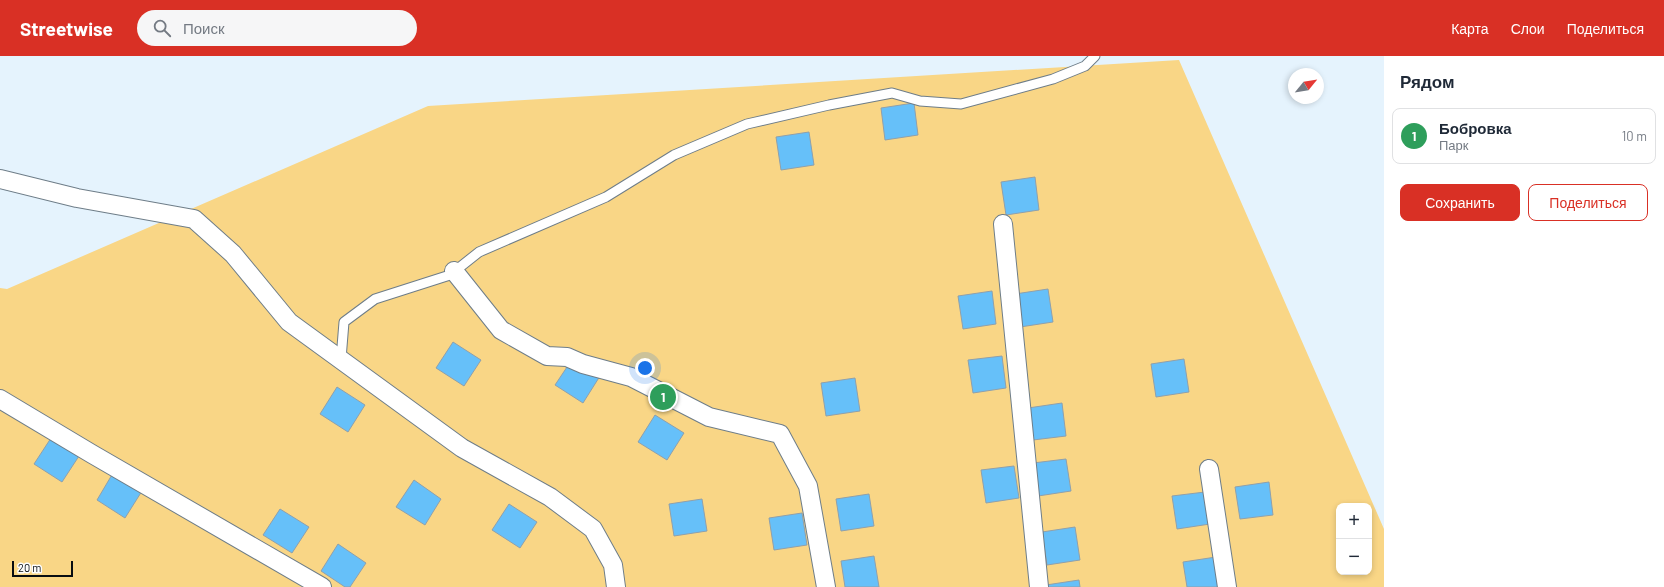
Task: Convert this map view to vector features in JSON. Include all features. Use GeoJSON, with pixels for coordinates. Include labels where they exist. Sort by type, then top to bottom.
{"type":"FeatureCollection","features":[{"type":"Feature","properties":{"kind":"street"},"geometry":{"type":"LineString","coordinates":[[0,179],[77,198],[194,219],[233,254],[289,322],[462,448],[550,496],[593,530],[613,566],[616,587]]}},
{"type":"Feature","properties":{"kind":"street"},"geometry":{"type":"LineString","coordinates":[[1003,224],[1039,587]]}},
{"type":"Feature","properties":{"kind":"street"},"geometry":{"type":"LineString","coordinates":[[454,272],[501,330],[547,356],[567,357],[584,364],[631,377],[709,417],[780,434],[808,486],[826,587]]}},
{"type":"Feature","properties":{"kind":"street"},"geometry":{"type":"LineString","coordinates":[[0,399],[322,587]]}},
{"type":"Feature","properties":{"kind":"street"},"geometry":{"type":"LineString","coordinates":[[1209,468],[1226,587]]}},
{"type":"Feature","properties":{"kind":"lane"},"geometry":{"type":"LineString","coordinates":[[341,359],[344,322],[375,299],[450,275],[479,252],[606,197],[674,155],[747,124],[829,105],[892,93],[920,101],[961,104],[1053,80],[1085,66],[1094,56]]}},
{"type":"Feature","properties":{"kind":"shaded area"},"geometry":{"type":"Polygon","coordinates":[[[1179,60],[1384,529],[1384,587],[0,587],[0,288],[7,289],[428,106],[1179,60]]]}},
{"type":"Feature","properties":{"kind":"building"},"geometry":{"type":"Polygon","coordinates":[[[914,103],[918,135],[885,140],[881,108],[914,103]]]}},
{"type":"Feature","properties":{"kind":"building"},"geometry":{"type":"Polygon","coordinates":[[[809,132],[814,165],[781,170],[776,137],[809,132]]]}},
{"type":"Feature","properties":{"kind":"building"},"geometry":{"type":"Polygon","coordinates":[[[1035,177],[1039,210],[1006,215],[1001,182],[1035,177]]]}},
{"type":"Feature","properties":{"kind":"building"},"geometry":{"type":"Polygon","coordinates":[[[1048,289],[1053,322],[1020,327],[1015,294],[1048,289]]]}},
{"type":"Feature","properties":{"kind":"building"},"geometry":{"type":"Polygon","coordinates":[[[992,291],[996,324],[963,329],[958,296],[992,291]]]}},
{"type":"Feature","properties":{"kind":"building"},"geometry":{"type":"Polygon","coordinates":[[[453,342],[481,360],[464,386],[436,368],[453,342]]]}},
{"type":"Feature","properties":{"kind":"building"},"geometry":{"type":"Polygon","coordinates":[[[1002,356],[1006,388],[973,393],[968,360],[1002,356]]]}},
{"type":"Feature","properties":{"kind":"building"},"geometry":{"type":"Polygon","coordinates":[[[573,358],[600,376],[583,403],[555,385],[573,358]]]}},
{"type":"Feature","properties":{"kind":"building"},"geometry":{"type":"Polygon","coordinates":[[[1184,359],[1189,392],[1156,397],[1151,364],[1184,359]]]}},
{"type":"Feature","properties":{"kind":"building"},"geometry":{"type":"Polygon","coordinates":[[[855,378],[860,411],[826,416],[821,383],[855,378]]]}},
{"type":"Feature","properties":{"kind":"building"},"geometry":{"type":"Polygon","coordinates":[[[337,387],[365,405],[348,432],[320,414],[337,387]]]}},
{"type":"Feature","properties":{"kind":"building"},"geometry":{"type":"Polygon","coordinates":[[[1062,403],[1066,436],[1033,440],[1028,408],[1062,403]]]}},
{"type":"Feature","properties":{"kind":"building"},"geometry":{"type":"Polygon","coordinates":[[[655,415],[684,433],[667,460],[638,442],[655,415]]]}},
{"type":"Feature","properties":{"kind":"building"},"geometry":{"type":"Polygon","coordinates":[[[51,438],[79,456],[62,482],[34,464],[51,438]]]}},
{"type":"Feature","properties":{"kind":"building"},"geometry":{"type":"Polygon","coordinates":[[[1066,459],[1071,491],[1038,496],[1033,463],[1066,459]]]}},
{"type":"Feature","properties":{"kind":"building"},"geometry":{"type":"Polygon","coordinates":[[[1014,466],[1019,498],[986,503],[981,470],[1014,466]]]}},
{"type":"Feature","properties":{"kind":"building"},"geometry":{"type":"Polygon","coordinates":[[[113,473],[142,491],[125,518],[97,500],[113,473]]]}},
{"type":"Feature","properties":{"kind":"building"},"geometry":{"type":"Polygon","coordinates":[[[414,480],[441,499],[425,525],[396,507],[414,480]]]}},
{"type":"Feature","properties":{"kind":"building"},"geometry":{"type":"Polygon","coordinates":[[[1269,482],[1273,515],[1240,519],[1235,487],[1269,482]]]}},
{"type":"Feature","properties":{"kind":"building"},"geometry":{"type":"Polygon","coordinates":[[[1205,492],[1210,524],[1177,529],[1172,496],[1205,492]]]}},
{"type":"Feature","properties":{"kind":"building"},"geometry":{"type":"Polygon","coordinates":[[[869,494],[874,526],[841,531],[836,499],[869,494]]]}},
{"type":"Feature","properties":{"kind":"building"},"geometry":{"type":"Polygon","coordinates":[[[702,499],[707,531],[674,536],[669,504],[702,499]]]}},
{"type":"Feature","properties":{"kind":"building"},"geometry":{"type":"Polygon","coordinates":[[[509,504],[537,522],[520,548],[492,530],[509,504]]]}},
{"type":"Feature","properties":{"kind":"building"},"geometry":{"type":"Polygon","coordinates":[[[280,509],[309,527],[292,553],[263,535],[280,509]]]}},
{"type":"Feature","properties":{"kind":"building"},"geometry":{"type":"Polygon","coordinates":[[[802,513],[807,545],[774,550],[769,518],[802,513]]]}},
{"type":"Feature","properties":{"kind":"building"},"geometry":{"type":"Polygon","coordinates":[[[1075,527],[1080,560],[1047,565],[1042,532],[1075,527]]]}},
{"type":"Feature","properties":{"kind":"building"},"geometry":{"type":"Polygon","coordinates":[[[338,544],[366,563],[350,587],[345,587],[321,571],[338,544]]]}},
{"type":"Feature","properties":{"kind":"building"},"geometry":{"type":"Polygon","coordinates":[[[874,556],[879,587],[845,587],[841,561],[874,556]]]}},
{"type":"Feature","properties":{"kind":"building"},"geometry":{"type":"Polygon","coordinates":[[[1216,557],[1221,587],[1187,587],[1183,562],[1216,557]]]}},
{"type":"Feature","properties":{"kind":"building"},"geometry":{"type":"Polygon","coordinates":[[[1079,580],[1080,587],[1046,587],[1046,585],[1079,580]]]}},
{"type":"Feature","properties":{"kind":"place","name":"Бобровка"},"geometry":{"type":"Point","coordinates":[663,397]}}]}
